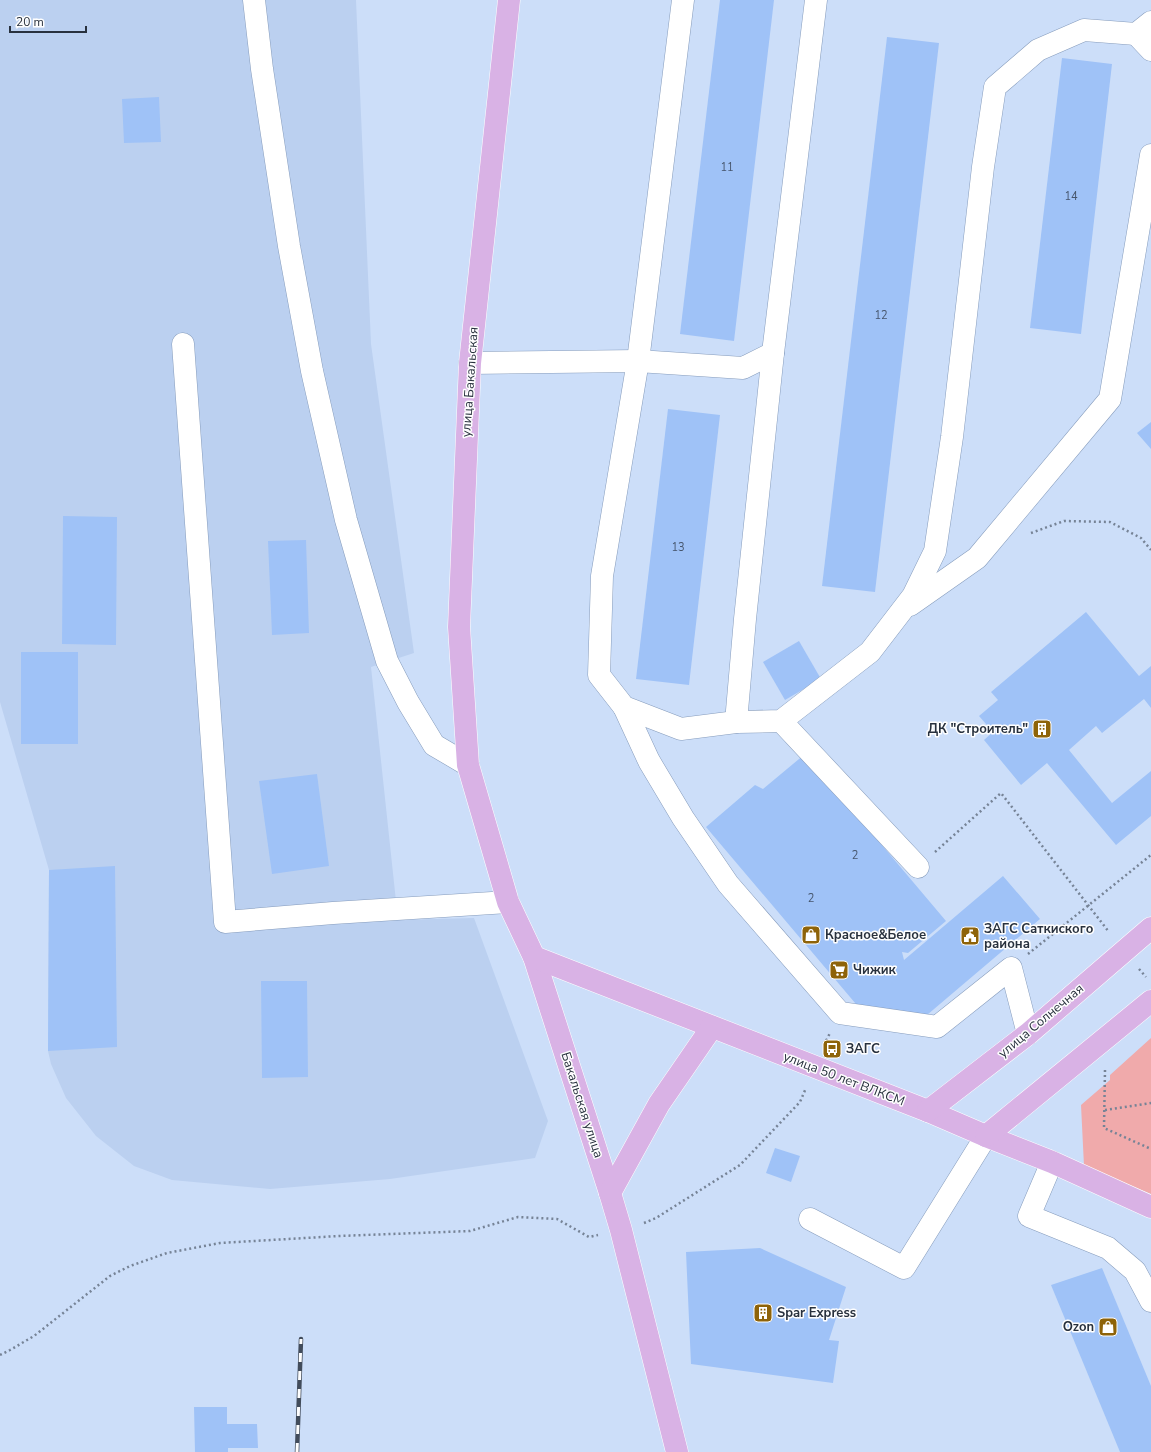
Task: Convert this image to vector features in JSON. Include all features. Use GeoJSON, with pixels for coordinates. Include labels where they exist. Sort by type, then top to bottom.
{"type":"FeatureCollection","features":[{"type":"Feature","properties":{"kind":"main road","name":"улица Бакальская"},"geometry":{"type":"LineString","coordinates":[[468,765],[459,627],[470,363],[509,0]]}},
{"type":"Feature","properties":{"kind":"main road","name":"Бакальская улица"},"geometry":{"type":"LineString","coordinates":[[468,765],[508,902],[534,957],[610,1193],[621,1230],[677,1452]]}},
{"type":"Feature","properties":{"kind":"main road","name":"улица Солнечная"},"geometry":{"type":"LineString","coordinates":[[928,1111],[1028,1034],[1151,928]]}},
{"type":"Feature","properties":{"kind":"main road","name":"улица 50 лет ВЛКСМ"},"geometry":{"type":"LineString","coordinates":[[534,957],[814,1068],[928,1111],[1052,1162],[1151,1207]]}},
{"type":"Feature","properties":{"kind":"main road"},"geometry":{"type":"LineString","coordinates":[[986,1136],[1151,1001]]}},
{"type":"Feature","properties":{"kind":"main road"},"geometry":{"type":"LineString","coordinates":[[610,1193],[659,1104],[712,1027]]}},
{"type":"Feature","properties":{"kind":"lane"},"geometry":{"type":"LineString","coordinates":[[254,0],[262,69],[289,246],[312,371],[346,520],[387,661],[408,702],[434,745],[468,765]]}},
{"type":"Feature","properties":{"kind":"lane"},"geometry":{"type":"LineString","coordinates":[[683,0],[638,361],[602,576],[599,675],[624,707],[649,761],[683,818],[728,884],[840,1013],[937,1027],[1011,968],[1028,1034]]}},
{"type":"Feature","properties":{"kind":"lane"},"geometry":{"type":"LineString","coordinates":[[736,722],[745,619],[773,353],[816,0]]}},
{"type":"Feature","properties":{"kind":"lane"},"geometry":{"type":"LineString","coordinates":[[624,707],[681,729],[736,722],[782,721],[870,652],[914,596],[935,551],[952,437],[983,167],[996,87],[1038,50],[1084,30],[1143,28],[1151,50]]}},
{"type":"Feature","properties":{"kind":"lane"},"geometry":{"type":"LineString","coordinates":[[901,612],[977,558],[1110,399],[1151,155]]}},
{"type":"Feature","properties":{"kind":"lane"},"geometry":{"type":"LineString","coordinates":[[182,344],[225,922],[333,913],[508,902]]}},
{"type":"Feature","properties":{"kind":"lane"},"geometry":{"type":"LineString","coordinates":[[470,363],[638,361],[743,368],[773,353]]}},
{"type":"Feature","properties":{"kind":"lane"},"geometry":{"type":"LineString","coordinates":[[782,721],[918,867]]}},
{"type":"Feature","properties":{"kind":"lane"},"geometry":{"type":"LineString","coordinates":[[810,1220],[904,1268],[986,1136]]}},
{"type":"Feature","properties":{"kind":"lane"},"geometry":{"type":"LineString","coordinates":[[1052,1162],[1029,1216],[1108,1248],[1135,1271],[1151,1301]]}},
{"type":"Feature","properties":{"kind":"path"},"geometry":{"type":"LineString","coordinates":[[1030,533],[1064,521],[1110,522],[1141,538],[1151,550]]}},
{"type":"Feature","properties":{"kind":"path"},"geometry":{"type":"LineString","coordinates":[[918,867],[1001,793],[1087,905],[1147,978]]}},
{"type":"Feature","properties":{"kind":"path"},"geometry":{"type":"LineString","coordinates":[[1011,968],[1087,905],[1151,855]]}},
{"type":"Feature","properties":{"kind":"path"},"geometry":{"type":"LineString","coordinates":[[0,1355],[34,1336],[110,1276],[130,1266],[175,1251],[220,1243],[339,1236],[470,1231],[518,1217],[558,1219],[589,1237],[621,1230],[656,1218],[740,1165],[800,1102],[827,1039]]}},
{"type":"Feature","properties":{"kind":"path"},"geometry":{"type":"LineString","coordinates":[[1111,1066],[1105,1071],[1104,1128],[1151,1149]]}},
{"type":"Feature","properties":{"kind":"path"},"geometry":{"type":"LineString","coordinates":[[1105,1110],[1151,1103]]}},
{"type":"Feature","properties":{"kind":"shaded area"},"geometry":{"type":"Polygon","coordinates":[[[0,0],[356,0],[371,344],[414,653],[371,667],[398,920],[474,918],[548,1121],[535,1158],[390,1179],[270,1189],[172,1180],[134,1166],[96,1136],[66,1098],[51,1064],[48,1051],[49,870],[0,702],[0,0]]]}},
{"type":"Feature","properties":{"kind":"shaded area"},"geometry":{"type":"Polygon","coordinates":[[[1151,1038],[1151,1194],[1084,1166],[1081,1105],[1110,1080],[1110,1075],[1151,1038]]]}},
{"type":"Feature","properties":{"kind":"building"},"geometry":{"type":"Polygon","coordinates":[[[720,0],[774,0],[734,341],[680,334],[720,0]]]}},
{"type":"Feature","properties":{"kind":"building"},"geometry":{"type":"Polygon","coordinates":[[[887,37],[939,43],[875,592],[822,586],[887,37]]]}},
{"type":"Feature","properties":{"kind":"building"},"geometry":{"type":"Polygon","coordinates":[[[1062,58],[1112,64],[1081,334],[1030,328],[1062,58]]]}},
{"type":"Feature","properties":{"kind":"building"},"geometry":{"type":"Polygon","coordinates":[[[159,97],[161,142],[124,143],[122,99],[159,97]]]}},
{"type":"Feature","properties":{"kind":"building"},"geometry":{"type":"Polygon","coordinates":[[[668,409],[720,415],[689,685],[636,679],[668,409]]]}},
{"type":"Feature","properties":{"kind":"building"},"geometry":{"type":"Polygon","coordinates":[[[1151,422],[1151,449],[1137,433],[1151,422]]]}},
{"type":"Feature","properties":{"kind":"building"},"geometry":{"type":"Polygon","coordinates":[[[63,516],[117,517],[116,645],[62,644],[63,516]]]}},
{"type":"Feature","properties":{"kind":"building"},"geometry":{"type":"Polygon","coordinates":[[[306,540],[309,633],[272,635],[268,541],[306,540]]]}},
{"type":"Feature","properties":{"kind":"building","name":"ДК \"Строитель\""},"geometry":{"type":"Polygon","coordinates":[[[1086,612],[1139,676],[1151,666],[1151,708],[1144,699],[1102,733],[1096,726],[1069,750],[1112,803],[1151,771],[1151,816],[1116,845],[1047,763],[1021,785],[984,740],[993,732],[979,716],[998,700],[991,692],[1086,612]]]}},
{"type":"Feature","properties":{"kind":"building"},"geometry":{"type":"Polygon","coordinates":[[[799,641],[821,679],[785,700],[763,662],[799,641]]]}},
{"type":"Feature","properties":{"kind":"building"},"geometry":{"type":"Polygon","coordinates":[[[21,652],[78,652],[78,744],[21,744],[21,652]]]}},
{"type":"Feature","properties":{"kind":"building"},"geometry":{"type":"Polygon","coordinates":[[[805,754],[946,921],[908,953],[902,952],[904,960],[1003,876],[1040,919],[927,1015],[861,1010],[706,827],[755,785],[763,789],[805,754]]]}},
{"type":"Feature","properties":{"kind":"building"},"geometry":{"type":"Polygon","coordinates":[[[317,774],[329,866],[272,874],[259,781],[317,774]]]}},
{"type":"Feature","properties":{"kind":"building"},"geometry":{"type":"Polygon","coordinates":[[[115,866],[117,1047],[48,1051],[49,870],[115,866]]]}},
{"type":"Feature","properties":{"kind":"building"},"geometry":{"type":"Polygon","coordinates":[[[261,981],[307,981],[308,1077],[262,1078],[261,981]]]}},
{"type":"Feature","properties":{"kind":"building"},"geometry":{"type":"Polygon","coordinates":[[[775,1148],[800,1156],[791,1182],[766,1173],[775,1148]]]}},
{"type":"Feature","properties":{"kind":"building","name":"Spar Express"},"geometry":{"type":"Polygon","coordinates":[[[760,1248],[846,1287],[829,1340],[839,1341],[833,1383],[691,1364],[686,1252],[760,1248]]]}},
{"type":"Feature","properties":{"kind":"building"},"geometry":{"type":"Polygon","coordinates":[[[1102,1268],[1151,1386],[1151,1452],[1120,1452],[1051,1285],[1102,1268]]]}},
{"type":"Feature","properties":{"kind":"building"},"geometry":{"type":"Polygon","coordinates":[[[194,1407],[227,1407],[227,1424],[257,1424],[258,1448],[228,1448],[228,1452],[195,1452],[194,1407]]]}},
{"type":"Feature","properties":{"kind":"railway"},"geometry":{"type":"LineString","coordinates":[[297,1452],[301,1339]]}},
{"type":"Feature","properties":{"kind":"place","name":"ДК \"Строитель\""},"geometry":{"type":"Point","coordinates":[1042,729]}},
{"type":"Feature","properties":{"kind":"place","name":"Красное&Белое"},"geometry":{"type":"Point","coordinates":[811,935]}},
{"type":"Feature","properties":{"kind":"place","name":"ЗАГС Саткиского района"},"geometry":{"type":"Point","coordinates":[970,936]}},
{"type":"Feature","properties":{"kind":"place","name":"Чижик"},"geometry":{"type":"Point","coordinates":[839,970]}},
{"type":"Feature","properties":{"kind":"place","name":"ЗАГС"},"geometry":{"type":"Point","coordinates":[832,1049]}},
{"type":"Feature","properties":{"kind":"place","name":"Spar Express"},"geometry":{"type":"Point","coordinates":[763,1313]}},
{"type":"Feature","properties":{"kind":"place","name":"Ozon"},"geometry":{"type":"Point","coordinates":[1108,1327]}}]}
